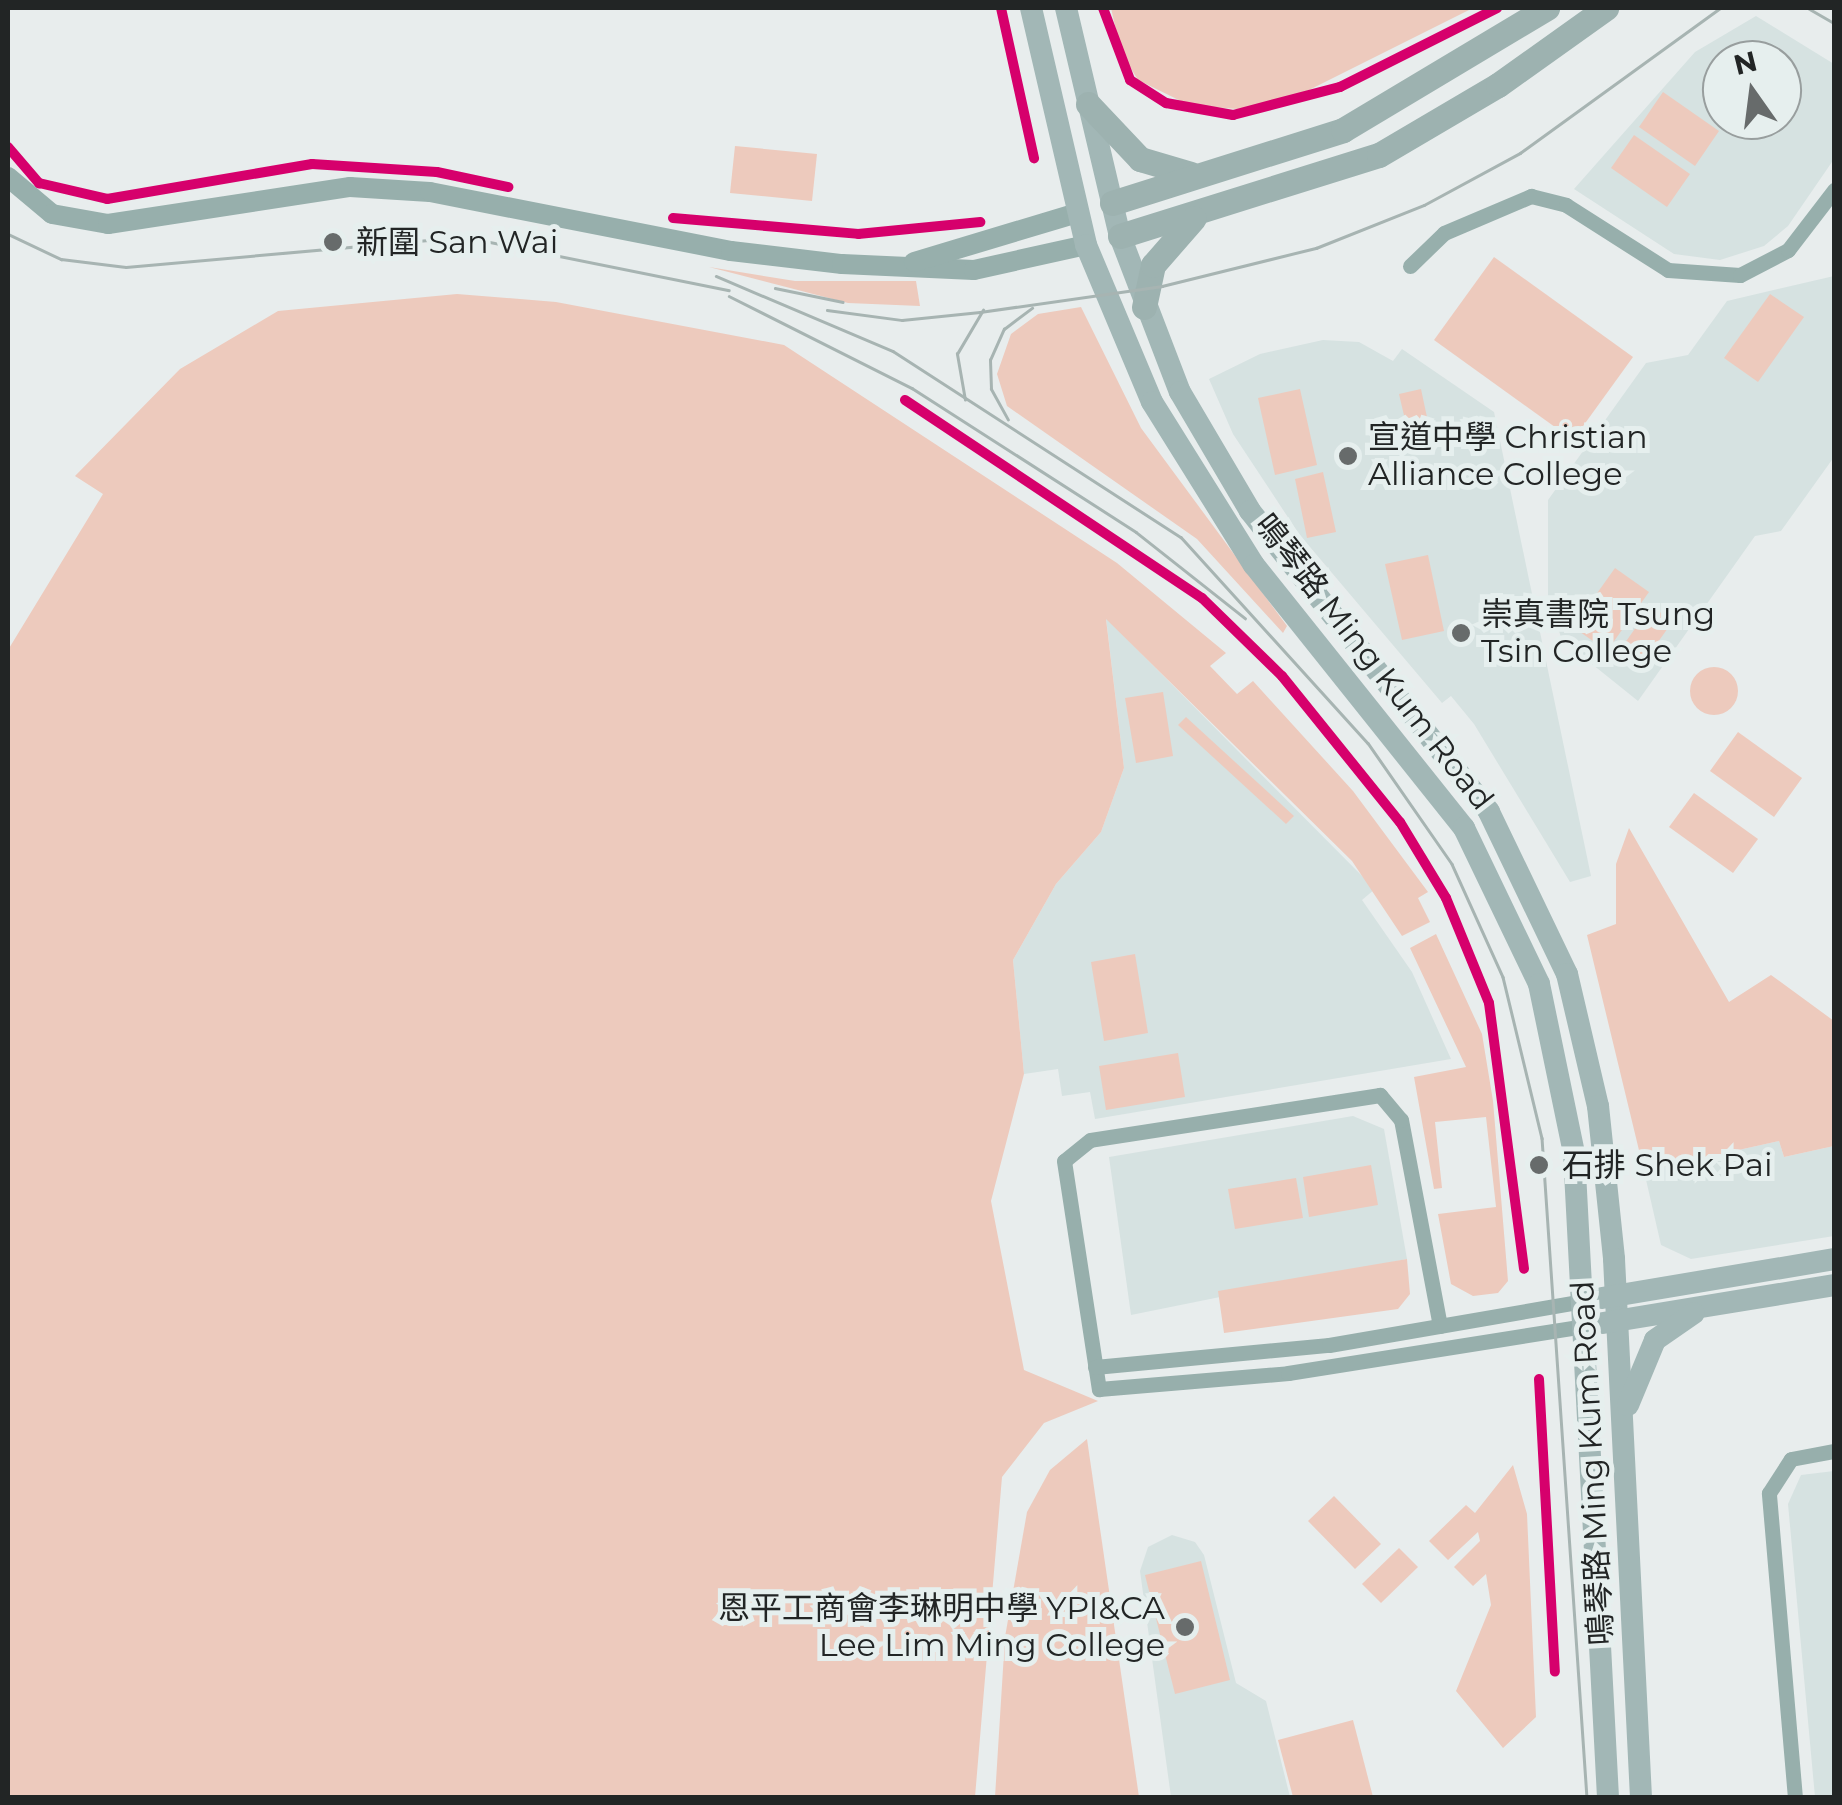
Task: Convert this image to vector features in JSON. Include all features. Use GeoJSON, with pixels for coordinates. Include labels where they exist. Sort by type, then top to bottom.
{"type":"FeatureCollection","features":[{"type":"Feature","properties":{"kind":"main road","name":"鳴琴路 Ming Kum Road"},"geometry":{"type":"LineString","coordinates":[[1031,8],[1086,245],[1130,360],[1200,486],[1274,590],[1440,792],[1506,904],[1562,1067],[1584,1301],[1608,1798]]}},
{"type":"Feature","properties":{"kind":"main road","name":"鳴琴路 Ming Kum Road"},"geometry":{"type":"LineString","coordinates":[[1066,8],[1120,236],[1144,308],[1180,392],[1250,512],[1464,775],[1533,891],[1590,1061],[1618,1320],[1641,1798]]}},
{"type":"Feature","properties":{"kind":"main road"},"geometry":{"type":"LineString","coordinates":[[1078,213],[1379,113],[1547,8]]}},
{"type":"Feature","properties":{"kind":"main road"},"geometry":{"type":"LineString","coordinates":[[1086,245],[1194,218],[1380,156],[1469,104],[1606,8]]}},
{"type":"Feature","properties":{"kind":"main road"},"geometry":{"type":"LineString","coordinates":[[1088,104],[1140,160],[1198,176]]}},
{"type":"Feature","properties":{"kind":"main road"},"geometry":{"type":"LineString","coordinates":[[1144,308],[1160,254],[1194,218]]}},
{"type":"Feature","properties":{"kind":"main road"},"geometry":{"type":"LineString","coordinates":[[1584,1301],[1834,1259]]}},
{"type":"Feature","properties":{"kind":"main road"},"geometry":{"type":"LineString","coordinates":[[1584,1326],[1834,1285]]}},
{"type":"Feature","properties":{"kind":"main road"},"geometry":{"type":"LineString","coordinates":[[1624,1418],[1655,1340],[1705,1306]]}},
{"type":"Feature","properties":{"kind":"street"},"geometry":{"type":"LineString","coordinates":[[8,178],[39,208],[79,222],[150,221],[310,189],[388,188],[781,258],[974,270],[1086,245]]}},
{"type":"Feature","properties":{"kind":"street"},"geometry":{"type":"LineString","coordinates":[[1410,266],[1444,233],[1531,196],[1566,206],[1668,270],[1740,275],[1788,250],[1834,190]]}},
{"type":"Feature","properties":{"kind":"street"},"geometry":{"type":"LineString","coordinates":[[907,264],[1078,213]]}},
{"type":"Feature","properties":{"kind":"street"},"geometry":{"type":"LineString","coordinates":[[1440,1326],[1398,1112],[1371,1093],[1090,1140],[1070,1151],[1061,1173],[1099,1388],[1288,1373],[1584,1326]]}},
{"type":"Feature","properties":{"kind":"street"},"geometry":{"type":"LineString","coordinates":[[1095,1367],[1440,1326],[1584,1301]]}},
{"type":"Feature","properties":{"kind":"street"},"geometry":{"type":"LineString","coordinates":[[1795,1798],[1769,1493],[1790,1459],[1834,1451]]}},
{"type":"Feature","properties":{"kind":"shaded area"},"geometry":{"type":"Polygon","coordinates":[[[1111,8],[1473,8],[1281,104],[1237,109],[1189,105],[1138,80],[1121,52],[1111,8]]]}},
{"type":"Feature","properties":{"kind":"shaded area"},"geometry":{"type":"Polygon","coordinates":[[[1756,16],[1795,40],[1715,40],[1756,16]]]}},
{"type":"Feature","properties":{"kind":"shaded area"},"geometry":{"type":"Polygon","coordinates":[[[1802,44],[1834,64],[1834,159],[1788,226],[1764,246],[1720,260],[1674,254],[1574,189],[1702,48],[1702,140],[1802,140],[1802,44]]]}},
{"type":"Feature","properties":{"kind":"shaded area"},"geometry":{"type":"Polygon","coordinates":[[[1663,92],[1702,119],[1702,140],[1713,140],[1695,166],[1639,127],[1663,92]]]}},
{"type":"Feature","properties":{"kind":"shaded area"},"geometry":{"type":"Polygon","coordinates":[[[1634,135],[1690,174],[1667,207],[1611,168],[1634,135]]]}},
{"type":"Feature","properties":{"kind":"shaded area"},"geometry":{"type":"Polygon","coordinates":[[[735,146],[817,154],[812,201],[730,193],[735,146]]]}},
{"type":"Feature","properties":{"kind":"shaded area"},"geometry":{"type":"Polygon","coordinates":[[[1494,257],[1633,357],[1573,440],[1434,340],[1494,257]]]}},
{"type":"Feature","properties":{"kind":"shaded area"},"geometry":{"type":"Polygon","coordinates":[[[709,267],[795,281],[916,281],[920,306],[848,303],[709,267]]]}},
{"type":"Feature","properties":{"kind":"shaded area"},"geometry":{"type":"Polygon","coordinates":[[[1834,276],[1834,457],[1781,531],[1755,536],[1638,701],[1562,640],[1548,599],[1548,500],[1646,363],[1688,355],[1727,301],[1834,276]]]}},
{"type":"Feature","properties":{"kind":"shaded area"},"geometry":{"type":"Polygon","coordinates":[[[457,294],[556,302],[784,345],[1117,563],[1226,653],[1210,666],[1237,694],[1253,681],[1353,791],[1428,892],[1418,898],[1430,922],[1402,936],[1352,861],[1106,619],[1124,768],[1101,832],[1056,884],[1013,960],[1024,1074],[991,1201],[1024,1370],[1098,1401],[1044,1423],[1002,1477],[975,1797],[8,1797],[8,650],[103,494],[75,476],[180,369],[278,311],[457,294]]]}},
{"type":"Feature","properties":{"kind":"shaded area"},"geometry":{"type":"Polygon","coordinates":[[[1770,294],[1804,317],[1758,382],[1724,358],[1770,294]]]}},
{"type":"Feature","properties":{"kind":"shaded area"},"geometry":{"type":"Polygon","coordinates":[[[1081,307],[1141,428],[1287,626],[1283,633],[1197,539],[1007,406],[997,374],[1011,334],[1038,314],[1081,307]]]}},
{"type":"Feature","properties":{"kind":"shaded area"},"geometry":{"type":"Polygon","coordinates":[[[1323,340],[1359,342],[1393,361],[1402,349],[1494,412],[1591,876],[1570,882],[1474,724],[1451,696],[1442,703],[1299,534],[1233,434],[1209,379],[1260,354],[1323,340]]]}},
{"type":"Feature","properties":{"kind":"shaded area"},"geometry":{"type":"Polygon","coordinates":[[[1300,389],[1317,465],[1275,475],[1258,398],[1300,389]]]}},
{"type":"Feature","properties":{"kind":"shaded area"},"geometry":{"type":"Polygon","coordinates":[[[1421,389],[1431,436],[1410,441],[1399,394],[1421,389]]]}},
{"type":"Feature","properties":{"kind":"shaded area"},"geometry":{"type":"Polygon","coordinates":[[[1323,472],[1336,532],[1307,538],[1295,479],[1323,472]]]}},
{"type":"Feature","properties":{"kind":"shaded area"},"geometry":{"type":"Polygon","coordinates":[[[1428,555],[1444,631],[1402,640],[1385,564],[1428,555]]]}},
{"type":"Feature","properties":{"kind":"shaded area"},"geometry":{"type":"Polygon","coordinates":[[[1615,568],[1649,592],[1607,651],[1573,627],[1615,568]]]}},
{"type":"Feature","properties":{"kind":"shaded area"},"geometry":{"type":"Polygon","coordinates":[[[1651,606],[1673,621],[1643,663],[1622,647],[1651,606]]]}},
{"type":"Feature","properties":{"kind":"shaded area"},"geometry":{"type":"Polygon","coordinates":[[[1106,618],[1375,889],[1362,900],[1412,972],[1451,1059],[1095,1119],[1090,1092],[1062,1096],[1058,1069],[1024,1074],[1013,960],[1056,884],[1101,832],[1124,768],[1106,618]]]}},
{"type":"Feature","properties":{"kind":"shaded area"},"geometry":{"type":"Polygon","coordinates":[[[1714,667],[1731,674],[1738,691],[1731,708],[1714,715],[1697,708],[1690,691],[1697,674],[1714,667]]]}},
{"type":"Feature","properties":{"kind":"shaded area"},"geometry":{"type":"Polygon","coordinates":[[[1163,692],[1173,756],[1136,763],[1125,698],[1163,692]]]}},
{"type":"Feature","properties":{"kind":"shaded area"},"geometry":{"type":"Polygon","coordinates":[[[1186,717],[1294,816],[1286,824],[1178,725],[1186,717]]]}},
{"type":"Feature","properties":{"kind":"shaded area"},"geometry":{"type":"Polygon","coordinates":[[[1738,732],[1802,778],[1774,817],[1710,771],[1738,732]]]}},
{"type":"Feature","properties":{"kind":"shaded area"},"geometry":{"type":"Polygon","coordinates":[[[1694,793],[1758,839],[1733,873],[1669,827],[1694,793]]]}},
{"type":"Feature","properties":{"kind":"shaded area"},"geometry":{"type":"Polygon","coordinates":[[[1629,828],[1729,1002],[1771,975],[1834,1021],[1834,1146],[1784,1157],[1779,1141],[1644,1171],[1587,935],[1616,924],[1616,864],[1629,828]]]}},
{"type":"Feature","properties":{"kind":"shaded area"},"geometry":{"type":"Polygon","coordinates":[[[1436,934],[1482,1034],[1493,1101],[1508,1281],[1498,1293],[1473,1296],[1451,1284],[1438,1214],[1496,1207],[1486,1117],[1435,1122],[1442,1188],[1434,1189],[1414,1077],[1466,1067],[1410,948],[1436,934]]]}},
{"type":"Feature","properties":{"kind":"shaded area"},"geometry":{"type":"Polygon","coordinates":[[[1135,954],[1148,1033],[1104,1041],[1091,962],[1135,954]]]}},
{"type":"Feature","properties":{"kind":"shaded area"},"geometry":{"type":"Polygon","coordinates":[[[1178,1053],[1185,1097],[1106,1110],[1099,1066],[1178,1053]]]}},
{"type":"Feature","properties":{"kind":"shaded area"},"geometry":{"type":"Polygon","coordinates":[[[1353,1116],[1384,1129],[1407,1259],[1131,1315],[1109,1157],[1353,1116]]]}},
{"type":"Feature","properties":{"kind":"shaded area"},"geometry":{"type":"Polygon","coordinates":[[[1779,1141],[1784,1157],[1834,1146],[1834,1236],[1691,1259],[1661,1245],[1644,1171],[1779,1141]]]}},
{"type":"Feature","properties":{"kind":"shaded area"},"geometry":{"type":"Polygon","coordinates":[[[1371,1165],[1378,1205],[1309,1217],[1303,1177],[1371,1165]]]}},
{"type":"Feature","properties":{"kind":"shaded area"},"geometry":{"type":"Polygon","coordinates":[[[1296,1178],[1303,1218],[1235,1229],[1228,1189],[1296,1178]]]}},
{"type":"Feature","properties":{"kind":"shaded area"},"geometry":{"type":"Polygon","coordinates":[[[1407,1259],[1410,1294],[1398,1309],[1224,1333],[1218,1291],[1407,1259]]]}},
{"type":"Feature","properties":{"kind":"shaded area"},"geometry":{"type":"Polygon","coordinates":[[[1087,1439],[1139,1797],[995,1797],[1005,1637],[1027,1512],[1050,1470],[1087,1439]]]}},
{"type":"Feature","properties":{"kind":"shaded area"},"geometry":{"type":"Polygon","coordinates":[[[1513,1465],[1527,1514],[1536,1717],[1503,1748],[1456,1691],[1491,1605],[1486,1574],[1473,1586],[1454,1567],[1480,1541],[1478,1532],[1448,1560],[1429,1541],[1466,1505],[1475,1513],[1513,1465]]]}},
{"type":"Feature","properties":{"kind":"shaded area"},"geometry":{"type":"Polygon","coordinates":[[[1834,1471],[1834,1797],[1815,1797],[1788,1504],[1801,1475],[1834,1471]]]}},
{"type":"Feature","properties":{"kind":"shaded area"},"geometry":{"type":"Polygon","coordinates":[[[1334,1496],[1381,1544],[1355,1569],[1308,1521],[1334,1496]]]}},
{"type":"Feature","properties":{"kind":"shaded area","name":"恩平工商會李琳明中學 YPI&CA Lee Lim Ming College"},"geometry":{"type":"Polygon","coordinates":[[[1172,1535],[1195,1542],[1204,1555],[1236,1683],[1266,1701],[1290,1797],[1171,1797],[1140,1571],[1148,1547],[1172,1535]]]}},
{"type":"Feature","properties":{"kind":"shaded area"},"geometry":{"type":"Polygon","coordinates":[[[1399,1548],[1418,1567],[1381,1603],[1362,1584],[1399,1548]]]}},
{"type":"Feature","properties":{"kind":"shaded area"},"geometry":{"type":"Polygon","coordinates":[[[1201,1561],[1230,1680],[1175,1694],[1145,1575],[1201,1561]]]}},
{"type":"Feature","properties":{"kind":"shaded area"},"geometry":{"type":"Polygon","coordinates":[[[1353,1720],[1373,1797],[1293,1797],[1278,1740],[1353,1720]]]}},
{"type":"Feature","properties":{"kind":"tram line"},"geometry":{"type":"LineString","coordinates":[[827,310],[902,320],[980,312],[1162,286],[1316,248],[1424,205],[1520,153],[1720,8]]}},
{"type":"Feature","properties":{"kind":"tram line"},"geometry":{"type":"LineString","coordinates":[[1808,8],[1834,23]]}},
{"type":"Feature","properties":{"kind":"tram line"},"geometry":{"type":"LineString","coordinates":[[8,234],[61,259],[126,267],[465,237],[729,290]]}},
{"type":"Feature","properties":{"kind":"tram line"},"geometry":{"type":"LineString","coordinates":[[716,276],[893,351],[1181,537],[1368,743],[1452,864],[1503,977],[1542,1138],[1587,1798]]}},
{"type":"Feature","properties":{"kind":"tram line"},"geometry":{"type":"LineString","coordinates":[[775,288],[843,302]]}},
{"type":"Feature","properties":{"kind":"tram line"},"geometry":{"type":"LineString","coordinates":[[729,296],[912,388],[1136,532],[1245,618]]}},
{"type":"Feature","properties":{"kind":"tram line"},"geometry":{"type":"LineString","coordinates":[[1008,420],[991,389],[990,360],[1004,329],[1032,308]]}},
{"type":"Feature","properties":{"kind":"tram line"},"geometry":{"type":"LineString","coordinates":[[965,400],[957,354],[983,310]]}},
{"type":"Feature","properties":{"kind":"cycle path"},"geometry":{"type":"LineString","coordinates":[[1001,8],[1034,158]]}},
{"type":"Feature","properties":{"kind":"cycle path"},"geometry":{"type":"LineString","coordinates":[[1103,8],[1130,80],[1166,103],[1233,115],[1340,87],[1497,8]]}},
{"type":"Feature","properties":{"kind":"cycle path"},"geometry":{"type":"LineString","coordinates":[[8,147],[39,183],[107,199],[312,164],[437,172],[508,187]]}},
{"type":"Feature","properties":{"kind":"cycle path"},"geometry":{"type":"LineString","coordinates":[[673,218],[858,234],[980,222]]}},
{"type":"Feature","properties":{"kind":"cycle path"},"geometry":{"type":"LineString","coordinates":[[905,400],[1202,598],[1282,676],[1400,822],[1446,898],[1489,1003],[1524,1269]]}},
{"type":"Feature","properties":{"kind":"cycle path"},"geometry":{"type":"LineString","coordinates":[[1539,1379],[1555,1672]]}},
{"type":"Feature","properties":{"kind":"place","name":"新圍 San Wai"},"geometry":{"type":"Point","coordinates":[333,242]}},
{"type":"Feature","properties":{"kind":"place","name":"宣道中學 Christian Alliance College"},"geometry":{"type":"Point","coordinates":[1348,456]}},
{"type":"Feature","properties":{"kind":"place","name":"崇真書院 Tsung Tsin College"},"geometry":{"type":"Point","coordinates":[1461,633]}},
{"type":"Feature","properties":{"kind":"place","name":"石排 Shek Pai"},"geometry":{"type":"Point","coordinates":[1539,1165]}},
{"type":"Feature","properties":{"kind":"place","name":"恩平工商會李琳明中學 YPI&CA Lee Lim Ming College"},"geometry":{"type":"Point","coordinates":[1185,1627]}}]}
